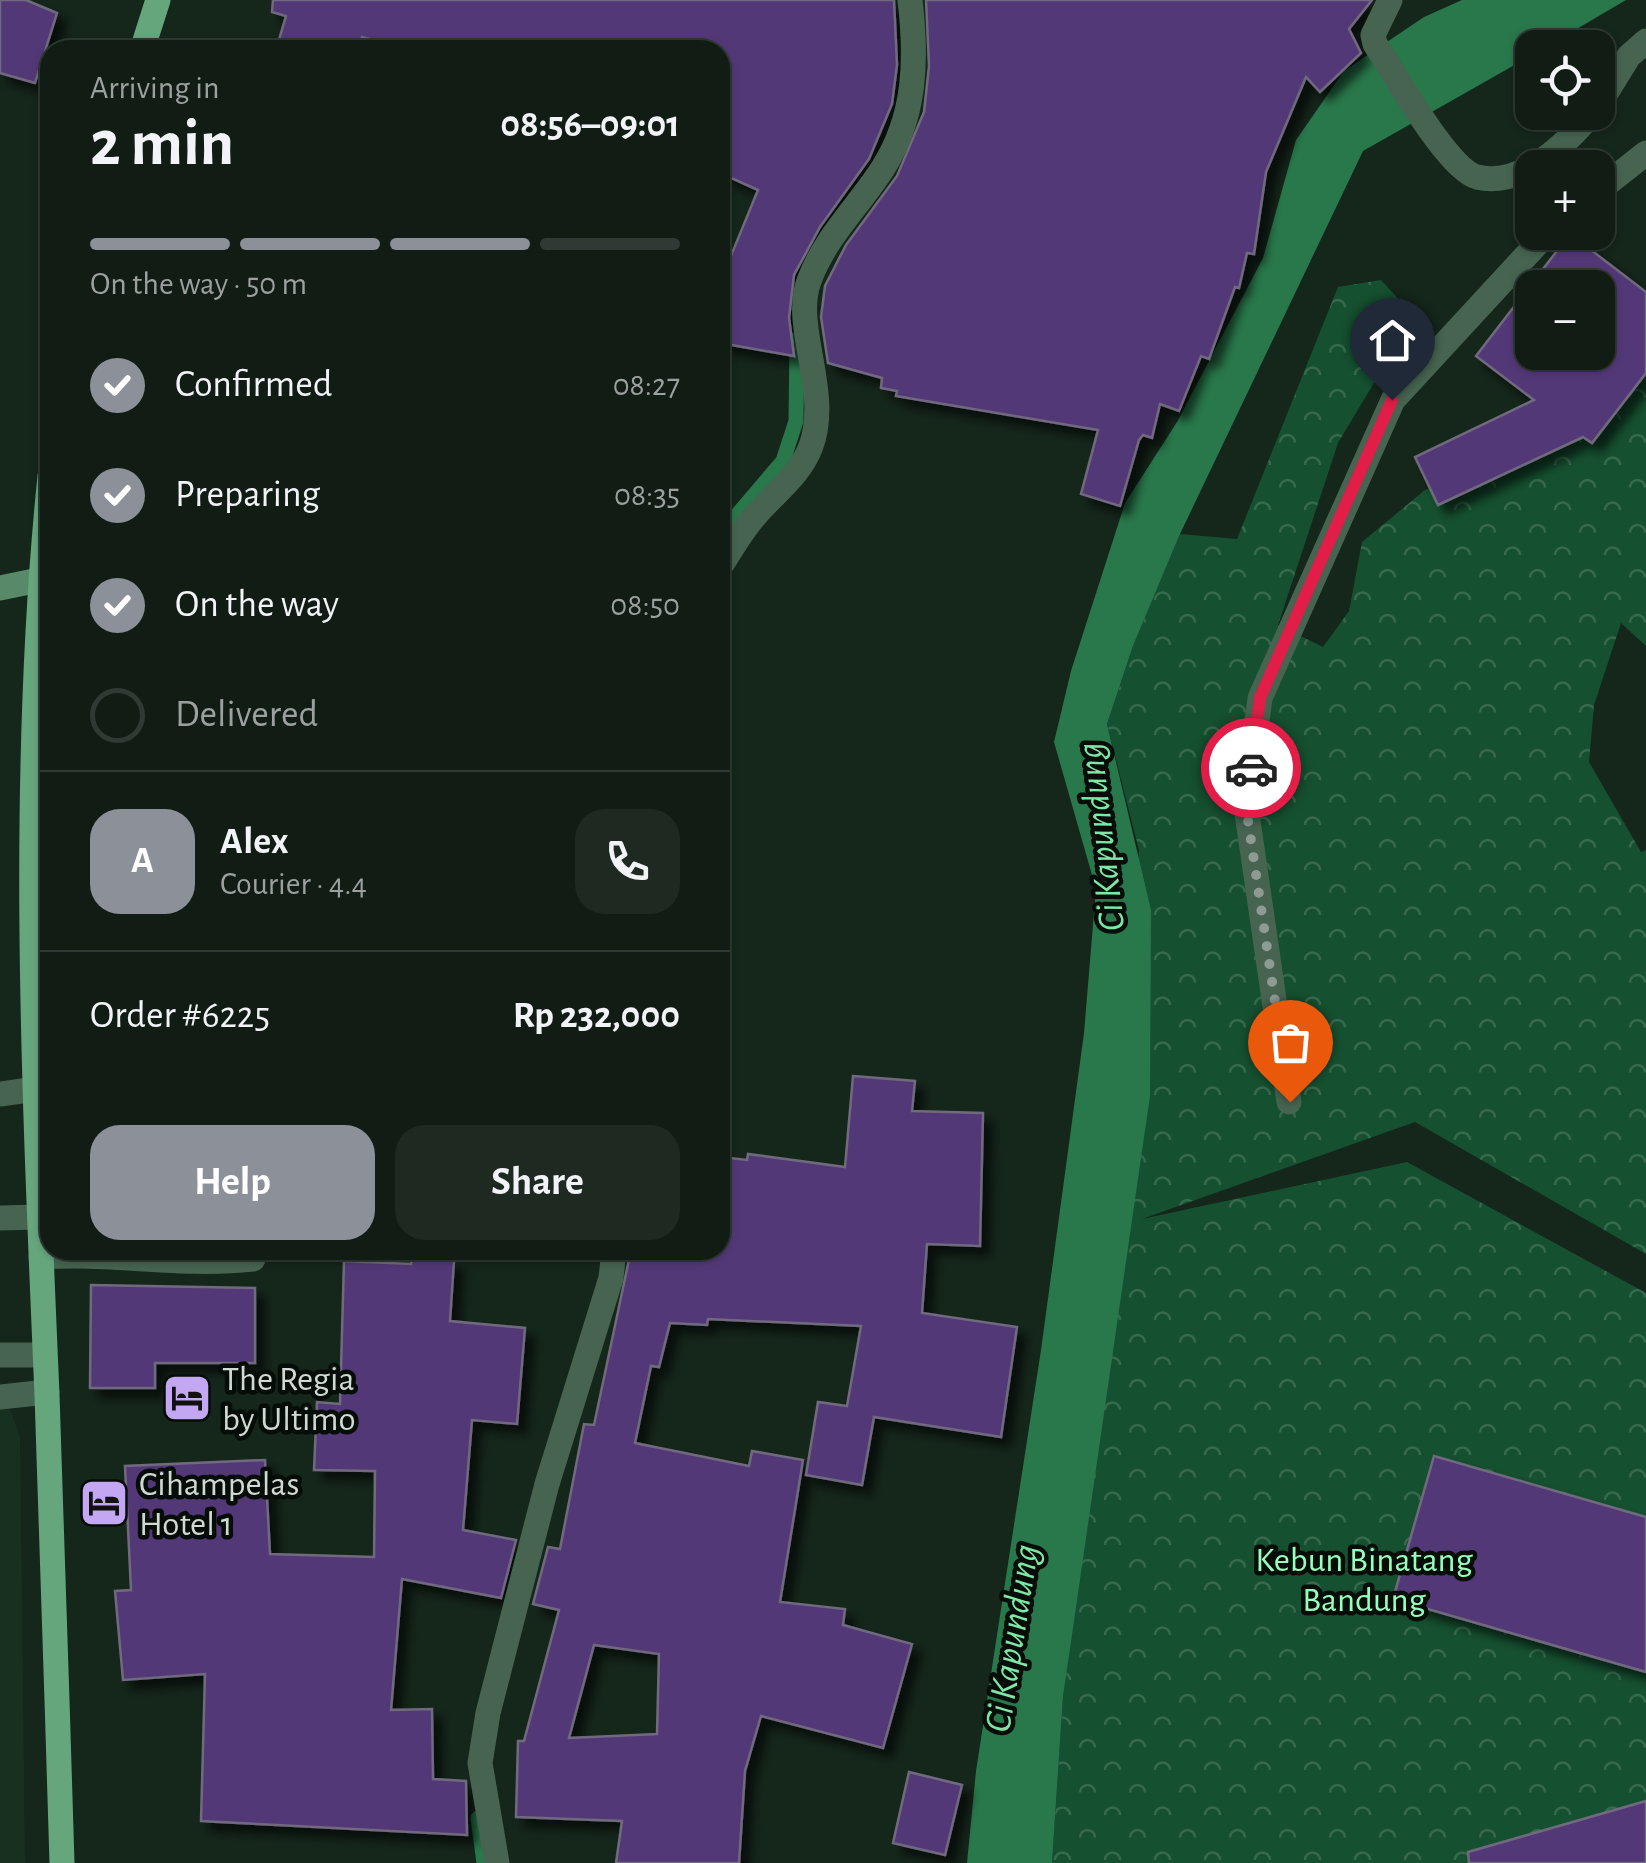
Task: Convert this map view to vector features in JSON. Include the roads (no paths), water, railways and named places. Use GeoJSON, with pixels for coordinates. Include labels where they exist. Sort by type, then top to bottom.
{"type":"FeatureCollection","features":[{"type":"Feature","properties":{"kind":"main road"},"geometry":{"type":"LineString","coordinates":[[145,40],[158,0]]}},
{"type":"Feature","properties":{"kind":"main road"},"geometry":{"type":"LineString","coordinates":[[40,571],[40,736]]}},
{"type":"Feature","properties":{"kind":"main road"},"geometry":{"type":"LineString","coordinates":[[0,588],[39,580]]}},
{"type":"Feature","properties":{"kind":"main road"},"geometry":{"type":"LineString","coordinates":[[40,931],[36,1089],[40,1217]]}},
{"type":"Feature","properties":{"kind":"main road"},"geometry":{"type":"LineString","coordinates":[[41,1260],[62,1863]]}},
{"type":"Feature","properties":{"kind":"street"},"geometry":{"type":"LineString","coordinates":[[730,552],[753,518],[801,468],[812,444],[816,393],[806,287],[822,248],[883,168],[906,124],[916,53],[910,0]]}},
{"type":"Feature","properties":{"kind":"street"},"geometry":{"type":"LineString","coordinates":[[1390,0],[1373,36],[1375,44],[1456,164],[1477,177],[1512,174],[1557,152],[1577,130]]}},
{"type":"Feature","properties":{"kind":"street"},"geometry":{"type":"LineString","coordinates":[[1615,79],[1630,56],[1646,41]]}},
{"type":"Feature","properties":{"kind":"street"},"geometry":{"type":"LineString","coordinates":[[1615,178],[1646,153]]}},
{"type":"Feature","properties":{"kind":"street"},"geometry":{"type":"LineString","coordinates":[[1290,1102],[1246,807],[1260,698],[1392,400],[1531,250]]}},
{"type":"Feature","properties":{"kind":"street"},"geometry":{"type":"LineString","coordinates":[[0,1094],[36,1089]]}},
{"type":"Feature","properties":{"kind":"street"},"geometry":{"type":"LineString","coordinates":[[0,1218],[40,1217]]}},
{"type":"Feature","properties":{"kind":"street"},"geometry":{"type":"LineString","coordinates":[[138,1260],[200,1265],[244,1260]]}},
{"type":"Feature","properties":{"kind":"street"},"geometry":{"type":"LineString","coordinates":[[497,1863],[480,1763],[488,1713],[547,1484],[611,1278],[613,1260]]}},
{"type":"Feature","properties":{"kind":"street"},"geometry":{"type":"LineString","coordinates":[[0,1354],[44,1354]]}},
{"type":"Feature","properties":{"kind":"street"},"geometry":{"type":"LineString","coordinates":[[0,1397],[47,1392]]}},
{"type":"Feature","properties":{"kind":"water","name":"Ci Kapundung"},"geometry":{"type":"Polygon","coordinates":[[[1462,0],[1626,0],[1575,30],[1515,30],[1515,65],[1363,151],[1180,534],[1133,646],[1107,724],[1151,910],[1150,1096],[1063,1697],[1052,1863],[967,1863],[976,1771],[1041,1350],[1084,1033],[1096,889],[1054,742],[1071,671],[1125,503],[1177,422],[1263,258],[1296,140],[1344,71],[1424,17],[1462,0]]]}},
{"type":"Feature","properties":{"kind":"waterway"},"geometry":{"type":"LineString","coordinates":[[730,523],[783,461],[796,421],[797,339]]}},
{"type":"Feature","properties":{"kind":"waterway"},"geometry":{"type":"LineString","coordinates":[[478,1818],[484,1863]]}},
{"type":"Feature","properties":{"kind":"place","name":"The Regia by Ultimo"},"geometry":{"type":"Point","coordinates":[187,1398]}},
{"type":"Feature","properties":{"kind":"place","name":"Cihampelas Hotel 1"},"geometry":{"type":"Point","coordinates":[104,1503]}},
{"type":"Feature","properties":{"kind":"park label","name":"Kebun Binatang Bandung"},"geometry":{"type":"Point","coordinates":[1364,1579]}}]}
